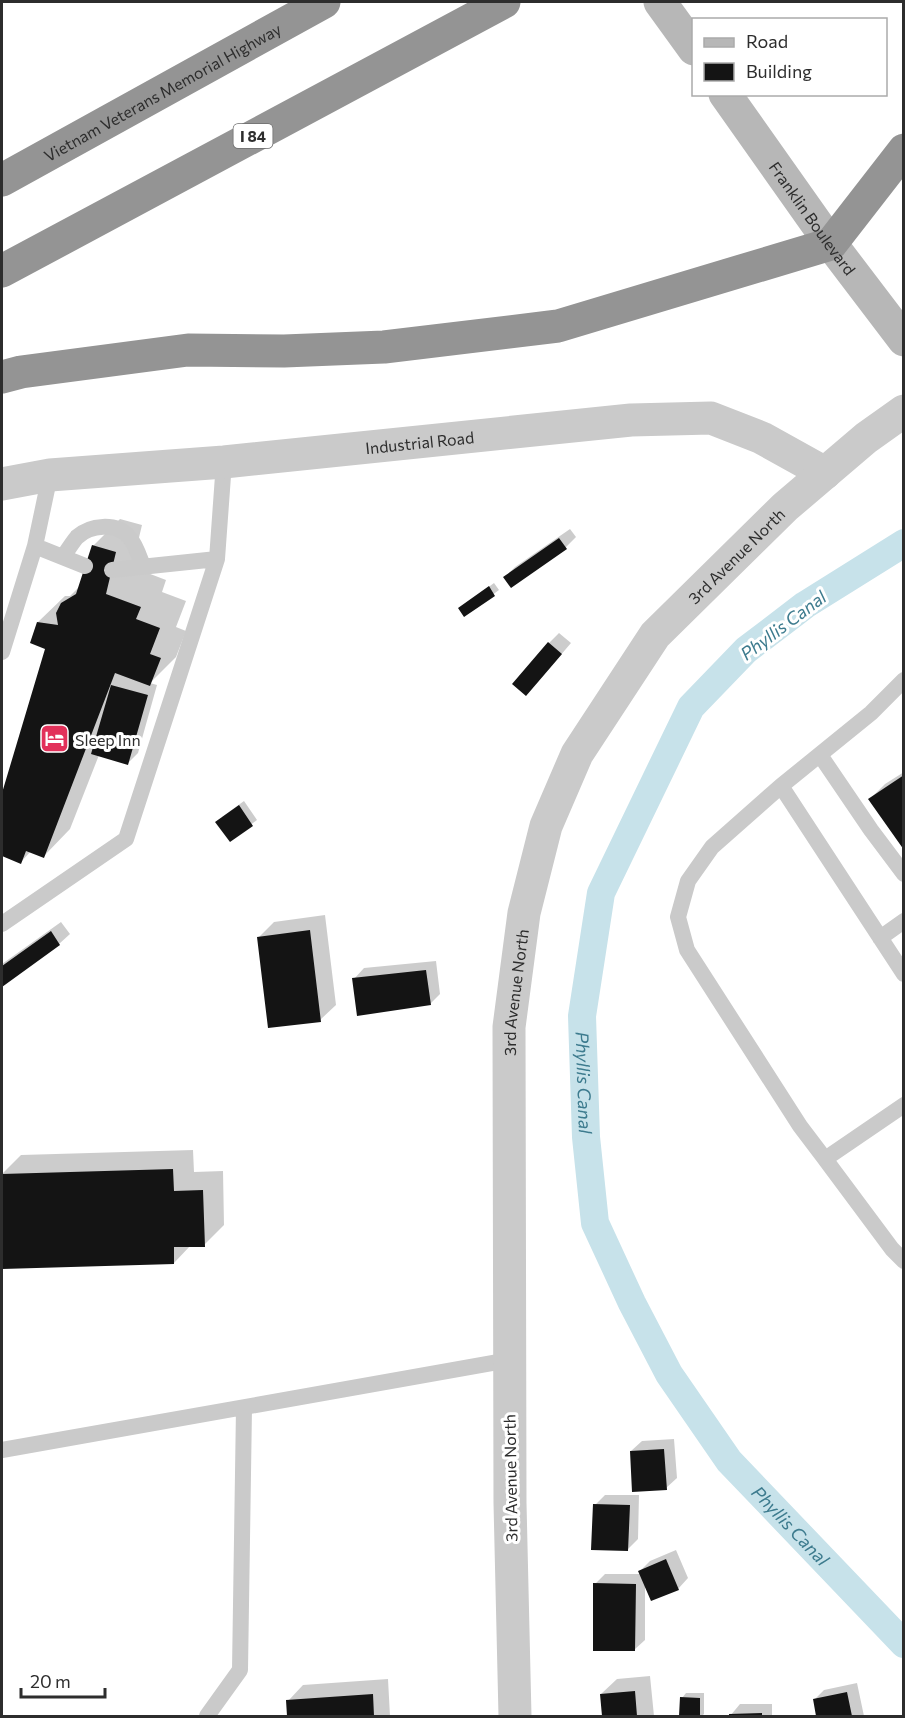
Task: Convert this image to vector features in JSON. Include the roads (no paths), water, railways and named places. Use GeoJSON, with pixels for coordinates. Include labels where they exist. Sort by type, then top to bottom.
{"type":"FeatureCollection","features":[{"type":"Feature","properties":{"kind":"highway","name":"Vietnam Veterans Memorial Highway"},"geometry":{"type":"LineString","coordinates":[[2,180],[324,2]]}},
{"type":"Feature","properties":{"kind":"highway","name":"I 84"},"geometry":{"type":"LineString","coordinates":[[2,271],[504,2]]}},
{"type":"Feature","properties":{"kind":"highway"},"geometry":{"type":"LineString","coordinates":[[2,377],[21,372],[188,350],[284,351],[384,347],[558,326],[831,244],[903,150]]}},
{"type":"Feature","properties":{"kind":"main road","name":"Franklin Boulevard"},"geometry":{"type":"LineString","coordinates":[[726,96],[831,244],[903,340]]}},
{"type":"Feature","properties":{"kind":"street","name":"3rd Avenue North"},"geometry":{"type":"LineString","coordinates":[[515,1716],[510,1503],[509,1027],[525,913],[546,826],[578,754],[655,635],[785,507],[866,438],[903,411]]}},
{"type":"Feature","properties":{"kind":"street","name":"Industrial Road"},"geometry":{"type":"LineString","coordinates":[[2,484],[50,475],[224,462],[631,420],[711,418],[762,438],[825,473]]}},
{"type":"Feature","properties":{"kind":"lane"},"geometry":{"type":"LineString","coordinates":[[2,924],[126,839],[217,559],[224,462]]}},
{"type":"Feature","properties":{"kind":"lane"},"geometry":{"type":"LineString","coordinates":[[2,652],[35,546],[50,475]]}},
{"type":"Feature","properties":{"kind":"lane"},"geometry":{"type":"LineString","coordinates":[[63,557],[76,538],[93,527],[112,528],[127,534],[137,549],[143,566]]}},
{"type":"Feature","properties":{"kind":"lane"},"geometry":{"type":"LineString","coordinates":[[35,546],[85,566]]}},
{"type":"Feature","properties":{"kind":"lane"},"geometry":{"type":"LineString","coordinates":[[112,570],[217,559]]}},
{"type":"Feature","properties":{"kind":"lane"},"geometry":{"type":"LineString","coordinates":[[900,1251],[800,1126],[687,950],[678,917],[688,881],[712,847],[781,786],[871,713],[903,680]]}},
{"type":"Feature","properties":{"kind":"lane"},"geometry":{"type":"LineString","coordinates":[[820,755],[903,874]]}},
{"type":"Feature","properties":{"kind":"lane"},"geometry":{"type":"LineString","coordinates":[[781,786],[903,974]]}},
{"type":"Feature","properties":{"kind":"lane"},"geometry":{"type":"LineString","coordinates":[[880,938],[903,921]]}},
{"type":"Feature","properties":{"kind":"lane"},"geometry":{"type":"LineString","coordinates":[[825,1159],[903,1105]]}},
{"type":"Feature","properties":{"kind":"lane"},"geometry":{"type":"LineString","coordinates":[[2,1450],[510,1360]]}},
{"type":"Feature","properties":{"kind":"lane"},"geometry":{"type":"LineString","coordinates":[[207,1716],[240,1670],[244,1407]]}},
{"type":"Feature","properties":{"kind":"waterway","name":"Phyllis Canal"},"geometry":{"type":"LineString","coordinates":[[904,543],[805,605],[746,650],[691,707],[601,893],[582,1016],[586,1137],[595,1223],[632,1303],[669,1374],[729,1461],[904,1644]]}},
{"type":"Feature","properties":{"kind":"place","name":"Sleep Inn"},"geometry":{"type":"Point","coordinates":[54,739]}}]}
